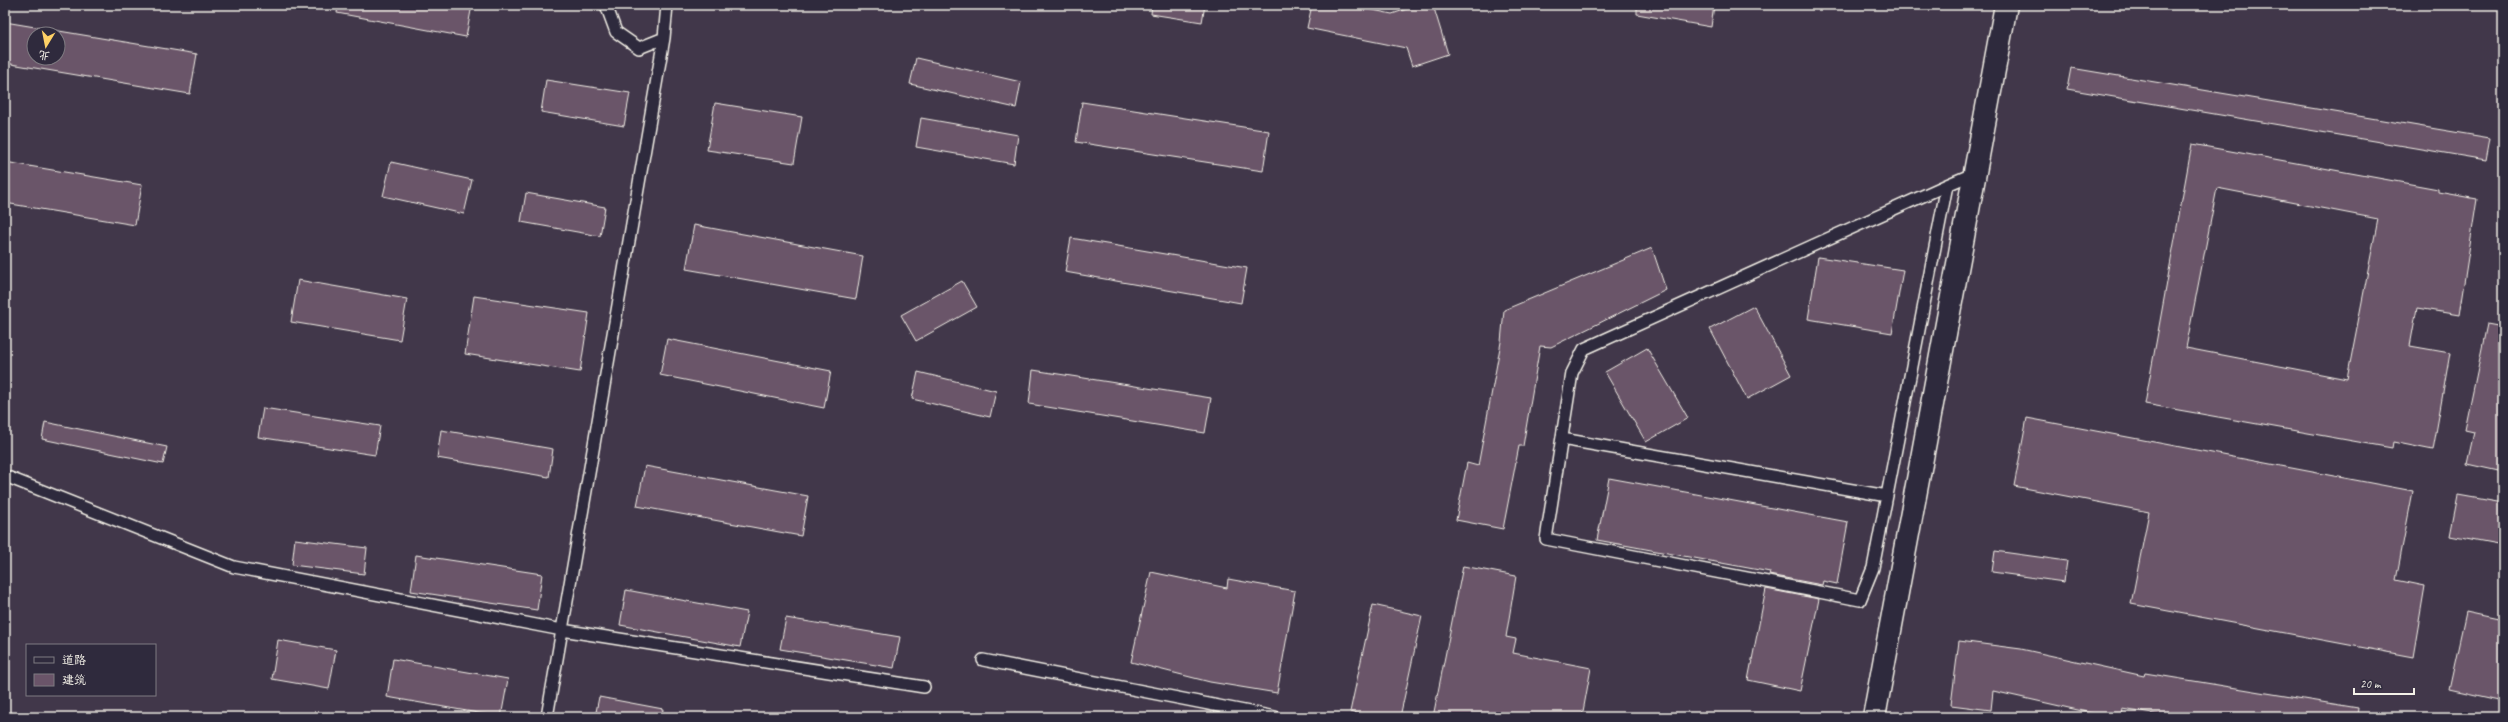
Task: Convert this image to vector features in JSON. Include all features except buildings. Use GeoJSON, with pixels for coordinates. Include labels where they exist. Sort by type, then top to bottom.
{"type":"FeatureCollection","features":[{"type":"Feature","properties":{"kind":"street"},"geometry":{"type":"LineString","coordinates":[[1874,717],[2006,5]]}},
{"type":"Feature","properties":{"kind":"street"},"geometry":{"type":"LineString","coordinates":[[1861,717],[1882,672]]}},
{"type":"Feature","properties":{"kind":"street"},"geometry":{"type":"LineString","coordinates":[[1882,672],[1889,717]]}},
{"type":"Feature","properties":{"kind":"lane"},"geometry":{"type":"LineString","coordinates":[[606,5],[616,32],[639,48],[664,38]]}},
{"type":"Feature","properties":{"kind":"lane"},"geometry":{"type":"LineString","coordinates":[[547,717],[664,38],[667,5]]}},
{"type":"Feature","properties":{"kind":"lane"},"geometry":{"type":"LineString","coordinates":[[1947,185],[1873,568],[1860,600],[1546,539],[1572,373],[1584,349],[1947,185],[1975,173]]}},
{"type":"Feature","properties":{"kind":"lane"},"geometry":{"type":"LineString","coordinates":[[1562,439],[1887,496]]}},
{"type":"Feature","properties":{"kind":"lane"},"geometry":{"type":"LineString","coordinates":[[5,476],[234,567],[562,630],[924,687]]}},
{"type":"Feature","properties":{"kind":"lane"},"geometry":{"type":"LineString","coordinates":[[982,660],[1275,717]]}}]}
